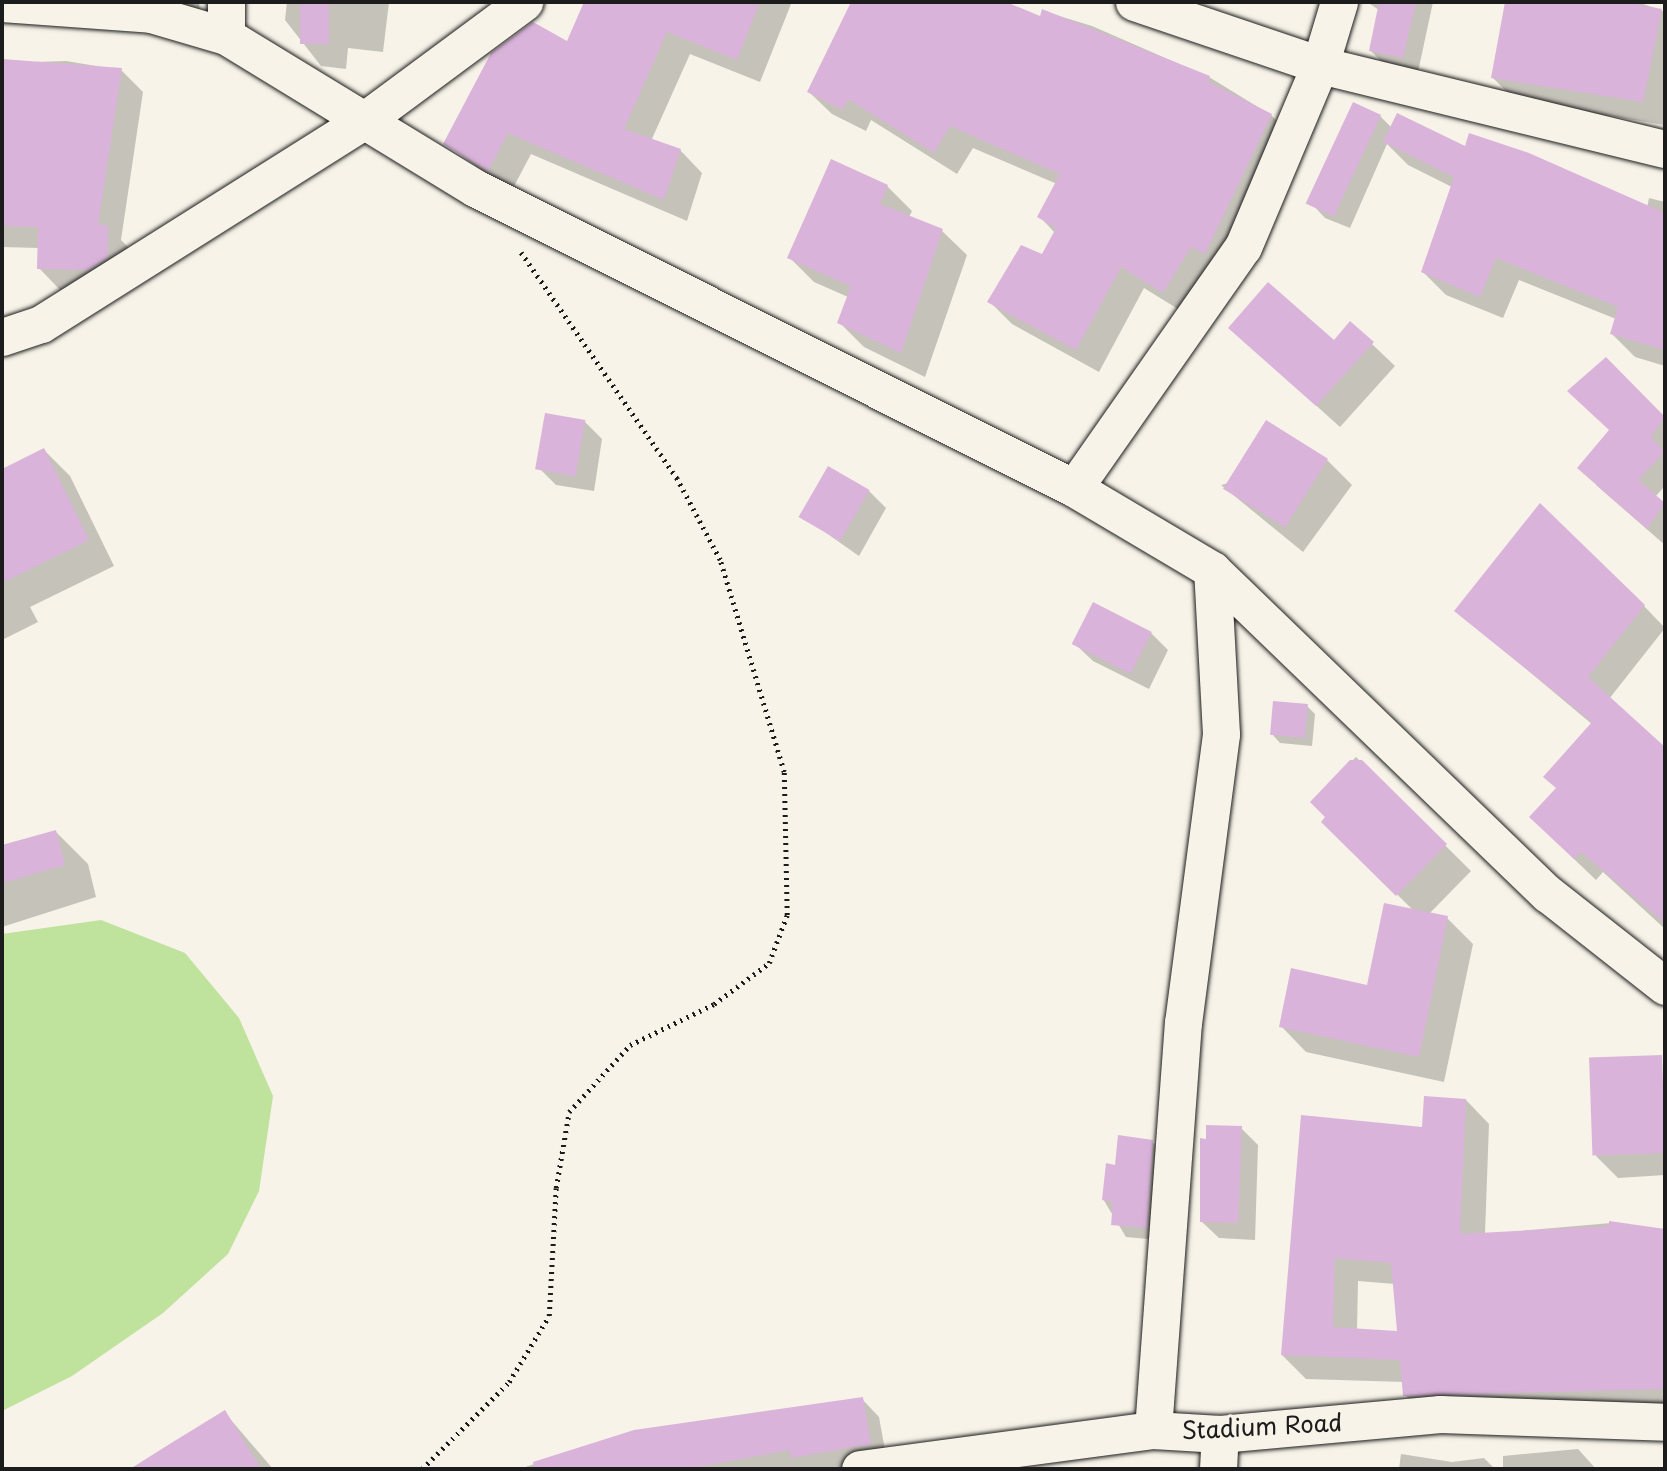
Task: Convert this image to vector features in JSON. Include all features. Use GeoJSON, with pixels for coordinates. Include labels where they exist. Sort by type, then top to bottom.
{"type":"FeatureCollection","features":[{"type":"Feature","properties":{"kind":"street"},"geometry":{"type":"LineString","coordinates":[[2,337],[41,324],[366,119],[524,2]]}},
{"type":"Feature","properties":{"kind":"street"},"geometry":{"type":"LineString","coordinates":[[1134,2],[1320,65],[1665,149]]}},
{"type":"Feature","properties":{"kind":"street"},"geometry":{"type":"LineString","coordinates":[[1074,488],[1242,247],[1320,65],[1339,2]]}},
{"type":"Feature","properties":{"kind":"street"},"geometry":{"type":"LineString","coordinates":[[2,3],[226,19],[366,119],[475,188],[718,315],[1074,488],[1213,570],[1548,894],[1665,986]]}},
{"type":"Feature","properties":{"kind":"street"},"geometry":{"type":"LineString","coordinates":[[1153,1430],[1183,1023],[1221,734],[1213,570]]}},
{"type":"Feature","properties":{"kind":"street","name":"Stadium Road"},"geometry":{"type":"LineString","coordinates":[[860,1469],[1153,1430],[1220,1434],[1440,1414],[1665,1422]]}},
{"type":"Feature","properties":{"kind":"street"},"geometry":{"type":"LineString","coordinates":[[1218,1469],[1220,1434]]}},
{"type":"Feature","properties":{"kind":"path"},"geometry":{"type":"LineString","coordinates":[[422,1469],[509,1382],[550,1316],[556,1188],[569,1112],[630,1045],[714,1004],[769,963],[787,915],[784,772],[720,560],[677,479],[514,244]]}},
{"type":"Feature","properties":{"kind":"green space"},"geometry":{"type":"Polygon","coordinates":[[[101,920],[185,953],[239,1018],[273,1096],[259,1191],[228,1254],[163,1313],[72,1376],[2,1411],[2,934],[101,920]]]}},
{"type":"Feature","properties":{"kind":"building"},"geometry":{"type":"Polygon","coordinates":[[[300,2],[329,2],[329,44],[300,44],[300,2]]]}},
{"type":"Feature","properties":{"kind":"building"},"geometry":{"type":"Polygon","coordinates":[[[584,2],[760,2],[737,60],[667,32],[624,129],[681,149],[664,200],[508,133],[488,171],[443,144],[491,53],[533,22],[567,41],[584,2]]]}},
{"type":"Feature","properties":{"kind":"building"},"geometry":{"type":"Polygon","coordinates":[[[851,2],[1006,2],[1040,16],[1042,9],[1210,76],[1207,81],[1272,114],[1205,254],[1191,247],[1163,293],[1121,267],[1076,350],[987,302],[1021,245],[1042,254],[1056,228],[1037,217],[1060,174],[950,126],[934,153],[848,99],[843,110],[807,92],[851,2]]]}},
{"type":"Feature","properties":{"kind":"building"},"geometry":{"type":"Polygon","coordinates":[[[1379,2],[1416,2],[1403,58],[1369,51],[1379,2]]]}},
{"type":"Feature","properties":{"kind":"building"},"geometry":{"type":"Polygon","coordinates":[[[1505,2],[1626,2],[1662,9],[1643,102],[1491,78],[1505,2]]]}},
{"type":"Feature","properties":{"kind":"building"},"geometry":{"type":"Polygon","coordinates":[[[2,59],[122,68],[98,225],[108,225],[108,257],[88,270],[37,269],[38,227],[2,226],[2,59]]]}},
{"type":"Feature","properties":{"kind":"building"},"geometry":{"type":"Polygon","coordinates":[[[1353,102],[1381,115],[1334,217],[1306,204],[1353,102]]]}},
{"type":"Feature","properties":{"kind":"building"},"geometry":{"type":"Polygon","coordinates":[[[1397,113],[1465,146],[1469,133],[1529,153],[1665,213],[1665,350],[1610,334],[1618,307],[1496,258],[1480,297],[1421,272],[1454,177],[1383,142],[1397,113]]]}},
{"type":"Feature","properties":{"kind":"building"},"geometry":{"type":"Polygon","coordinates":[[[831,159],[888,185],[880,204],[943,229],[901,353],[837,323],[851,286],[787,258],[831,159]]]}},
{"type":"Feature","properties":{"kind":"building"},"geometry":{"type":"Polygon","coordinates":[[[1268,282],[1334,340],[1350,321],[1374,342],[1316,406],[1228,328],[1268,282]]]}},
{"type":"Feature","properties":{"kind":"building"},"geometry":{"type":"Polygon","coordinates":[[[1606,357],[1665,417],[1651,437],[1664,452],[1638,480],[1665,503],[1647,529],[1577,468],[1609,430],[1567,391],[1606,357]]]}},
{"type":"Feature","properties":{"kind":"building"},"geometry":{"type":"Polygon","coordinates":[[[545,413],[585,420],[575,476],[535,469],[545,413]]]}},
{"type":"Feature","properties":{"kind":"building"},"geometry":{"type":"Polygon","coordinates":[[[1266,420],[1328,459],[1285,527],[1223,489],[1266,420]]]}},
{"type":"Feature","properties":{"kind":"building"},"geometry":{"type":"Polygon","coordinates":[[[44,448],[89,540],[2,583],[2,469],[44,448]]]}},
{"type":"Feature","properties":{"kind":"building"},"geometry":{"type":"Polygon","coordinates":[[[828,466],[870,490],[840,541],[798,517],[828,466]]]}},
{"type":"Feature","properties":{"kind":"building"},"geometry":{"type":"Polygon","coordinates":[[[1540,503],[1645,605],[1588,677],[1665,747],[1665,923],[1581,852],[1574,859],[1529,817],[1556,788],[1543,777],[1592,722],[1454,611],[1540,503]]]}},
{"type":"Feature","properties":{"kind":"building"},"geometry":{"type":"Polygon","coordinates":[[[1093,602],[1152,632],[1130,674],[1072,644],[1093,602]]]}},
{"type":"Feature","properties":{"kind":"building"},"geometry":{"type":"Polygon","coordinates":[[[1273,701],[1308,704],[1305,738],[1270,735],[1273,701]]]}},
{"type":"Feature","properties":{"kind":"building"},"geometry":{"type":"Polygon","coordinates":[[[1350,760],[1362,760],[1447,844],[1396,896],[1321,822],[1325,817],[1310,802],[1350,760]]]}},
{"type":"Feature","properties":{"kind":"building"},"geometry":{"type":"Polygon","coordinates":[[[56,830],[65,865],[2,883],[2,845],[56,830]]]}},
{"type":"Feature","properties":{"kind":"building"},"geometry":{"type":"Polygon","coordinates":[[[1384,903],[1448,916],[1419,1057],[1279,1027],[1291,968],[1367,985],[1384,903]]]}},
{"type":"Feature","properties":{"kind":"building"},"geometry":{"type":"Polygon","coordinates":[[[1662,1055],[1665,1153],[1592,1155],[1589,1058],[1662,1055]]]}},
{"type":"Feature","properties":{"kind":"building"},"geometry":{"type":"Polygon","coordinates":[[[1424,1096],[1466,1099],[1460,1234],[1609,1226],[1609,1221],[1665,1229],[1665,1389],[1403,1396],[1400,1360],[1281,1355],[1301,1115],[1422,1127],[1424,1096]],[[1335,1258],[1333,1327],[1397,1331],[1391,1263],[1335,1258]]]}},
{"type":"Feature","properties":{"kind":"building"},"geometry":{"type":"Polygon","coordinates":[[[1206,1125],[1242,1126],[1238,1223],[1200,1222],[1200,1138],[1206,1139],[1206,1125]]]}},
{"type":"Feature","properties":{"kind":"building"},"geometry":{"type":"Polygon","coordinates":[[[1118,1135],[1153,1140],[1147,1228],[1111,1225],[1113,1202],[1102,1200],[1106,1163],[1115,1165],[1118,1135]]]}},
{"type":"Feature","properties":{"kind":"building"},"geometry":{"type":"Polygon","coordinates":[[[863,1397],[871,1444],[791,1458],[789,1450],[687,1469],[534,1469],[533,1462],[634,1430],[863,1397]]]}},
{"type":"Feature","properties":{"kind":"building"},"geometry":{"type":"Polygon","coordinates":[[[225,1410],[261,1469],[130,1469],[168,1445],[225,1410]]]}}]}
